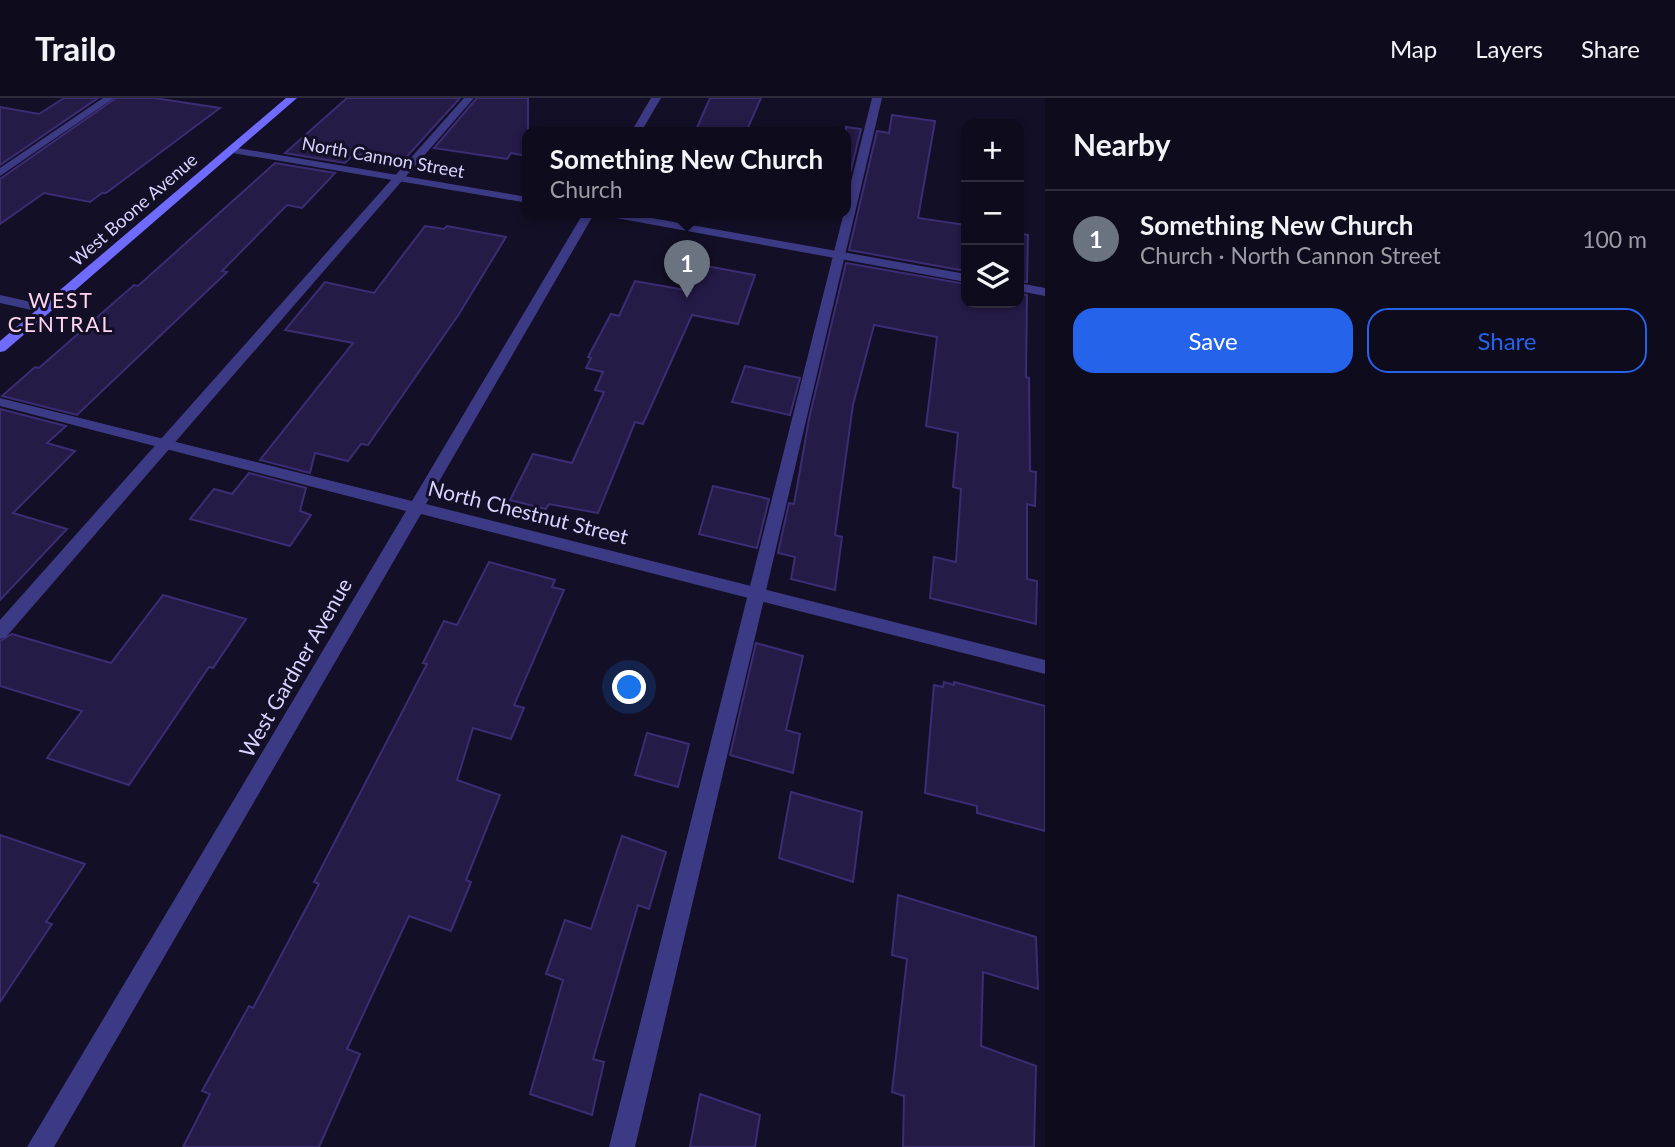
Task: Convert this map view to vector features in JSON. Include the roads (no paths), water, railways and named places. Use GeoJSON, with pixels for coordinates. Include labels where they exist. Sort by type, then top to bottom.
{"type":"FeatureCollection","features":[{"type":"Feature","properties":{"kind":"main road","name":"West Boone Avenue"},"geometry":{"type":"LineString","coordinates":[[0,348],[292,98]]}},
{"type":"Feature","properties":{"kind":"street"},"geometry":{"type":"LineString","coordinates":[[0,173],[109,98]]}},
{"type":"Feature","properties":{"kind":"street"},"geometry":{"type":"LineString","coordinates":[[0,632],[469,98]]}},
{"type":"Feature","properties":{"kind":"street"},"geometry":{"type":"LineString","coordinates":[[639,127],[656,98]]}},
{"type":"Feature","properties":{"kind":"street"},"geometry":{"type":"LineString","coordinates":[[851,203],[877,98]]}},
{"type":"Feature","properties":{"kind":"street","name":"North Cannon Street"},"geometry":{"type":"LineString","coordinates":[[231,149],[522,199]]}},
{"type":"Feature","properties":{"kind":"street","name":"West Gardner Avenue"},"geometry":{"type":"LineString","coordinates":[[40,1147],[586,218]]}},
{"type":"Feature","properties":{"kind":"street"},"geometry":{"type":"LineString","coordinates":[[631,218],[961,277]]}},
{"type":"Feature","properties":{"kind":"street"},"geometry":{"type":"LineString","coordinates":[[622,1147],[847,218]]}},
{"type":"Feature","properties":{"kind":"street"},"geometry":{"type":"LineString","coordinates":[[1024,288],[1045,292]]}},
{"type":"Feature","properties":{"kind":"street"},"geometry":{"type":"LineString","coordinates":[[0,299],[45,309]]}},
{"type":"Feature","properties":{"kind":"street","name":"North Chestnut Street"},"geometry":{"type":"LineString","coordinates":[[0,402],[1045,667]]}},
{"type":"Feature","properties":{"kind":"place","name":"Something New Church"},"geometry":{"type":"Point","coordinates":[687,298]}},
{"type":"Feature","properties":{"kind":"district","name":"WEST CENTRAL"},"geometry":{"type":"Point","coordinates":[61,313]}}]}
